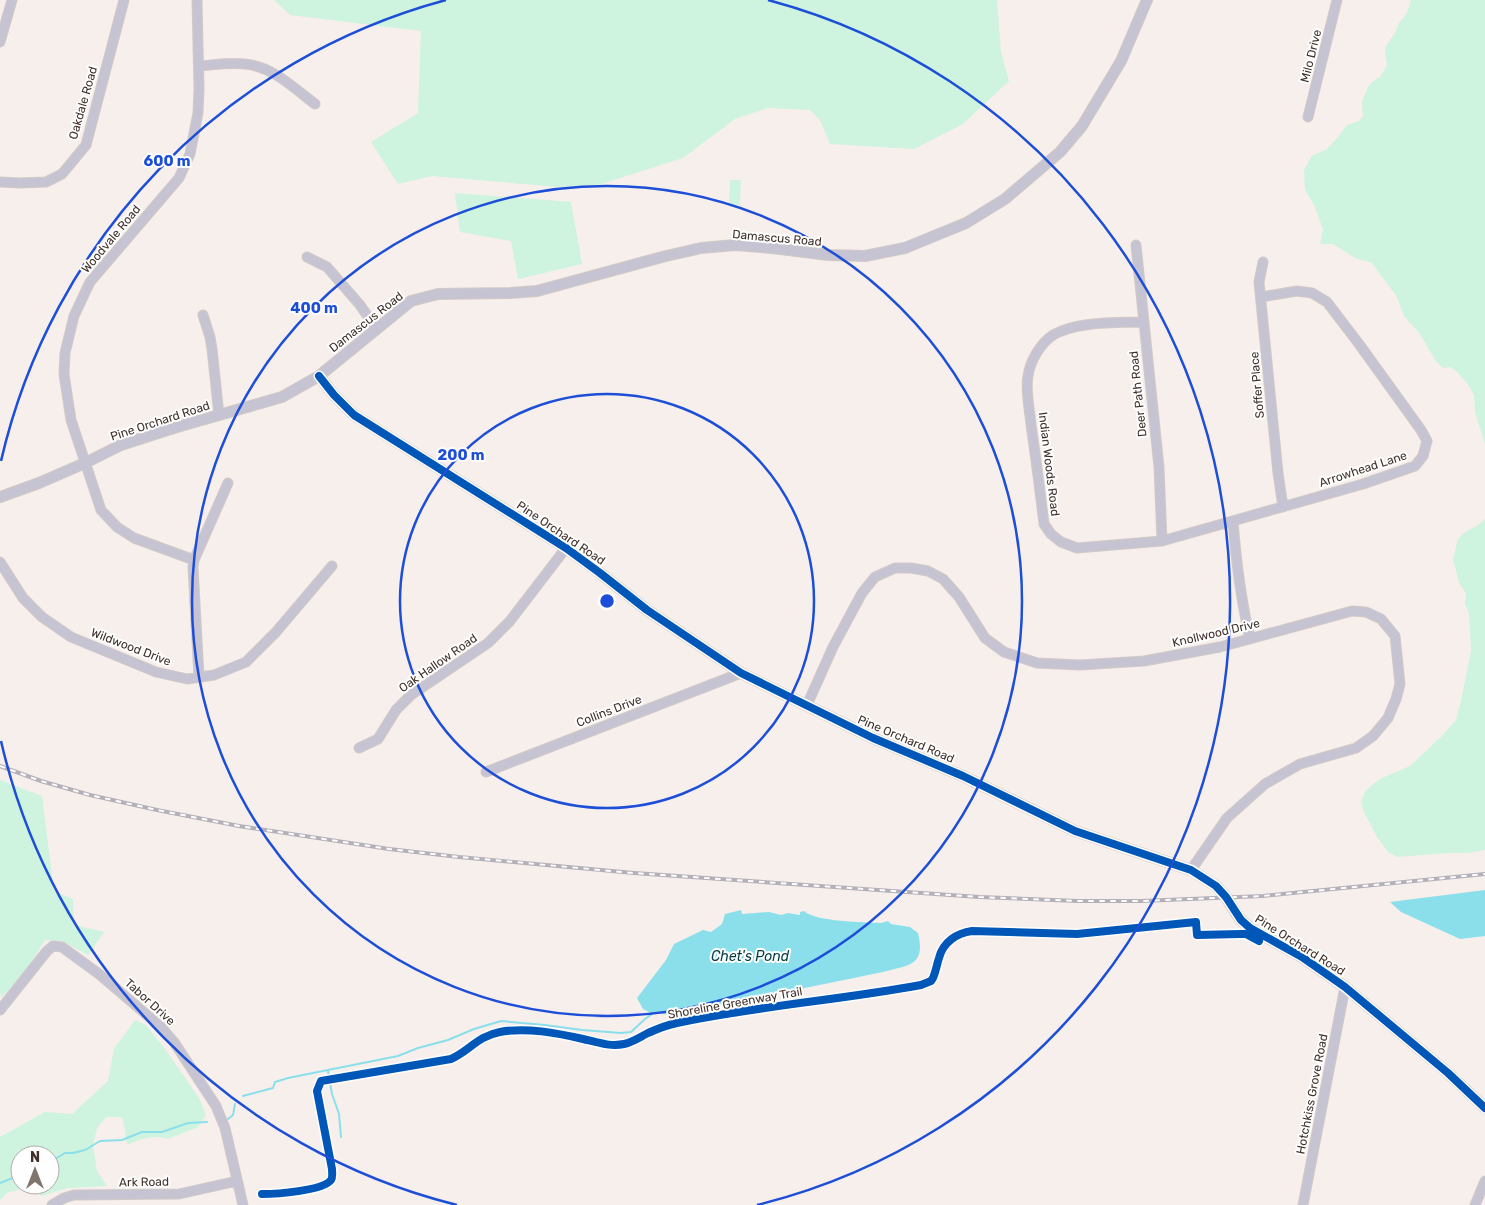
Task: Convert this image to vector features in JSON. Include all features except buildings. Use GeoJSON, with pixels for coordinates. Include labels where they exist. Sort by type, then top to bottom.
{"type":"FeatureCollection","features":[{"type":"Feature","properties":{"kind":"street"},"geometry":{"type":"LineString","coordinates":[[0,42],[12,0]]}},
{"type":"Feature","properties":{"kind":"street","name":"Oakdale Road"},"geometry":{"type":"LineString","coordinates":[[0,182],[46,182],[62,174],[86,144],[124,0]]}},
{"type":"Feature","properties":{"kind":"street","name":"Woodvale Road"},"geometry":{"type":"LineString","coordinates":[[194,560],[134,538],[117,528],[101,510],[71,420],[64,374],[65,353],[74,316],[90,282],[179,178],[190,154],[198,113],[197,0]]}},
{"type":"Feature","properties":{"kind":"street","name":"Damascus Road"},"geometry":{"type":"LineString","coordinates":[[319,376],[411,301],[438,294],[537,291],[701,248],[734,246],[772,248],[828,255],[865,256],[904,248],[966,224],[1005,199],[1060,152],[1082,126],[1121,61],[1147,0]]}},
{"type":"Feature","properties":{"kind":"street","name":"Milo Drive"},"geometry":{"type":"LineString","coordinates":[[1308,117],[1337,0]]}},
{"type":"Feature","properties":{"kind":"street"},"geometry":{"type":"LineString","coordinates":[[199,66],[246,64],[259,66],[278,76],[315,104]]}},
{"type":"Feature","properties":{"kind":"street","name":"Deer Path Road"},"geometry":{"type":"LineString","coordinates":[[1136,245],[1158,467],[1162,541]]}},
{"type":"Feature","properties":{"kind":"street"},"geometry":{"type":"LineString","coordinates":[[307,256],[327,266],[360,305],[376,328]]}},
{"type":"Feature","properties":{"kind":"street","name":"Soffer Place"},"geometry":{"type":"LineString","coordinates":[[1263,262],[1260,282],[1261,297],[1278,474],[1283,506]]}},
{"type":"Feature","properties":{"kind":"street","name":"Arrowhead Lane"},"geometry":{"type":"LineString","coordinates":[[1233,521],[1363,484],[1415,466],[1423,456],[1427,441],[1360,344],[1327,302],[1312,292],[1297,291],[1261,297]]}},
{"type":"Feature","properties":{"kind":"street"},"geometry":{"type":"LineString","coordinates":[[203,315],[212,349],[219,415]]}},
{"type":"Feature","properties":{"kind":"street","name":"Indian Woods Road"},"geometry":{"type":"LineString","coordinates":[[1143,322],[1071,328],[1053,336],[1038,350],[1030,364],[1027,378],[1029,410],[1044,524],[1051,534],[1061,542],[1077,548],[1162,541],[1233,521]]}},
{"type":"Feature","properties":{"kind":"street","name":"Pine Orchard Road"},"geometry":{"type":"LineString","coordinates":[[0,497],[39,483],[121,445],[282,397],[319,376],[334,395],[354,415],[566,548],[647,610],[741,673],[873,738],[963,776],[1075,831],[1191,870],[1216,886],[1226,897],[1241,920],[1250,928],[1302,957],[1345,987],[1448,1073],[1485,1108]]}},
{"type":"Feature","properties":{"kind":"street"},"geometry":{"type":"LineString","coordinates":[[199,677],[194,560],[228,483]]}},
{"type":"Feature","properties":{"kind":"street"},"geometry":{"type":"LineString","coordinates":[[1233,521],[1245,619],[1250,639]]}},
{"type":"Feature","properties":{"kind":"street","name":"Oak Hallow Road"},"geometry":{"type":"LineString","coordinates":[[359,748],[378,739],[396,710],[411,695],[488,643],[510,621],[566,548]]}},
{"type":"Feature","properties":{"kind":"street","name":"Wildwood Drive"},"geometry":{"type":"LineString","coordinates":[[0,562],[23,598],[42,617],[71,637],[156,672],[187,679],[214,675],[246,662],[276,632],[332,566]]}},
{"type":"Feature","properties":{"kind":"street","name":"Knollwood Drive"},"geometry":{"type":"LineString","coordinates":[[807,705],[833,647],[862,593],[875,577],[895,568],[928,571],[942,579],[958,597],[985,638],[1004,652],[1037,663],[1080,665],[1144,661],[1220,647],[1352,611],[1366,612],[1381,619],[1394,636],[1400,684],[1388,718],[1373,736],[1356,748],[1300,764],[1265,784],[1227,818],[1191,870]]}},
{"type":"Feature","properties":{"kind":"street","name":"Collins Drive"},"geometry":{"type":"LineString","coordinates":[[486,772],[741,673]]}},
{"type":"Feature","properties":{"kind":"street","name":"Tabor Drive"},"geometry":{"type":"LineString","coordinates":[[0,1010],[46,951],[53,946],[62,948],[92,968],[161,1027],[174,1042],[216,1106],[225,1128],[243,1205]]}},
{"type":"Feature","properties":{"kind":"street","name":"Hotchkiss Grove Road"},"geometry":{"type":"LineString","coordinates":[[1303,1205],[1345,987]]}},
{"type":"Feature","properties":{"kind":"street","name":"Ark Road"},"geometry":{"type":"LineString","coordinates":[[52,1205],[74,1195],[118,1200],[179,1194],[237,1181]]}},
{"type":"Feature","properties":{"kind":"street"},"geometry":{"type":"LineString","coordinates":[[1475,1205],[1485,1181]]}},
{"type":"Feature","properties":{"kind":"green space"},"geometry":{"type":"Polygon","coordinates":[[[274,0],[997,0],[1001,52],[1009,81],[963,124],[914,149],[830,144],[820,120],[810,110],[768,108],[735,119],[683,158],[598,185],[558,187],[432,176],[398,184],[371,142],[418,113],[421,31],[290,15],[274,0]]]}},
{"type":"Feature","properties":{"kind":"green space"},"geometry":{"type":"Polygon","coordinates":[[[1411,0],[1485,0],[1485,444],[1475,412],[1474,395],[1468,384],[1455,370],[1450,367],[1443,368],[1436,361],[1420,334],[1404,316],[1397,297],[1372,263],[1355,258],[1333,244],[1320,244],[1323,229],[1314,205],[1305,190],[1304,170],[1312,156],[1327,149],[1347,125],[1359,121],[1363,116],[1363,99],[1368,87],[1380,77],[1387,65],[1386,46],[1407,13],[1411,0]]]}},
{"type":"Feature","properties":{"kind":"green space"},"geometry":{"type":"Polygon","coordinates":[[[730,180],[741,180],[740,205],[729,205],[730,180]]]}},
{"type":"Feature","properties":{"kind":"green space"},"geometry":{"type":"Polygon","coordinates":[[[455,193],[571,202],[582,264],[518,279],[511,241],[460,232],[455,193]]]}},
{"type":"Feature","properties":{"kind":"green space"},"geometry":{"type":"Polygon","coordinates":[[[1485,519],[1485,850],[1468,853],[1398,857],[1389,853],[1377,837],[1361,802],[1365,792],[1373,784],[1410,766],[1456,720],[1471,651],[1469,613],[1465,604],[1466,593],[1459,583],[1453,559],[1458,539],[1485,519]]]}},
{"type":"Feature","properties":{"kind":"green space"},"geometry":{"type":"Polygon","coordinates":[[[0,780],[42,796],[54,891],[73,899],[74,925],[104,932],[88,955],[62,941],[45,940],[27,969],[1,998],[0,990],[0,780]]]}},
{"type":"Feature","properties":{"kind":"green space"},"geometry":{"type":"Polygon","coordinates":[[[135,1020],[146,1025],[165,1049],[199,1098],[206,1115],[198,1127],[168,1139],[147,1138],[127,1145],[122,1117],[106,1117],[97,1128],[93,1145],[97,1171],[107,1186],[68,1188],[60,1190],[60,1145],[10,1145],[10,1192],[0,1200],[0,1137],[45,1112],[72,1114],[108,1081],[114,1049],[135,1020]]]}},
{"type":"Feature","properties":{"kind":"water"},"geometry":{"type":"Polygon","coordinates":[[[1485,890],[1485,936],[1460,939],[1401,912],[1390,902],[1485,890]]]}},
{"type":"Feature","properties":{"kind":"water","name":"Chet's Pond"},"geometry":{"type":"Polygon","coordinates":[[[741,910],[742,914],[769,912],[781,915],[788,913],[800,915],[800,912],[804,911],[810,915],[841,921],[881,923],[888,921],[891,924],[910,927],[918,933],[920,952],[917,958],[908,965],[883,972],[673,1015],[651,1013],[643,1009],[637,998],[666,960],[674,944],[703,930],[711,932],[722,924],[725,914],[741,910]]]}},
{"type":"Feature","properties":{"kind":"waterway"},"geometry":{"type":"LineString","coordinates":[[243,1096],[273,1088],[275,1082],[288,1078],[398,1056],[501,1021],[621,1033],[631,1032],[655,1012]]}},
{"type":"Feature","properties":{"kind":"waterway"},"geometry":{"type":"LineString","coordinates":[[328,1071],[332,1094],[339,1114],[341,1137]]}},
{"type":"Feature","properties":{"kind":"waterway"},"geometry":{"type":"LineString","coordinates":[[228,1119],[233,1115],[235,1104]]}},
{"type":"Feature","properties":{"kind":"waterway"},"geometry":{"type":"LineString","coordinates":[[60,1156],[65,1153],[85,1150],[100,1141],[122,1140],[142,1132],[162,1132],[188,1123],[207,1122]]}},
{"type":"Feature","properties":{"kind":"waterway"},"geometry":{"type":"LineString","coordinates":[[0,1183],[10,1179]]}},
{"type":"Feature","properties":{"kind":"railway"},"geometry":{"type":"LineString","coordinates":[[0,766],[41,781],[90,795],[239,826],[389,849],[634,873],[979,897],[1078,901],[1141,901],[1263,896],[1485,874]]}},
{"type":"Feature","properties":{"kind":"cycle path"},"geometry":{"type":"LineString","coordinates":[[319,376],[334,395],[354,415],[566,548],[647,610],[741,673],[873,738],[963,776],[1075,831],[1191,870],[1216,886],[1226,897],[1241,920],[1250,928],[1302,957],[1345,987],[1448,1073],[1485,1108]]}},
{"type":"Feature","properties":{"kind":"cycle path","name":"Shoreline Greenway Trail"},"geometry":{"type":"LineString","coordinates":[[262,1194],[319,1187],[332,1179],[332,1169],[317,1091],[321,1081],[451,1059],[492,1034],[520,1030],[542,1031],[603,1044],[619,1045],[666,1026],[707,1017],[921,985],[931,981],[933,978],[941,952],[947,943],[956,936],[972,931],[1077,934],[1196,922],[1197,935],[1246,934],[1259,941]]}}]}
